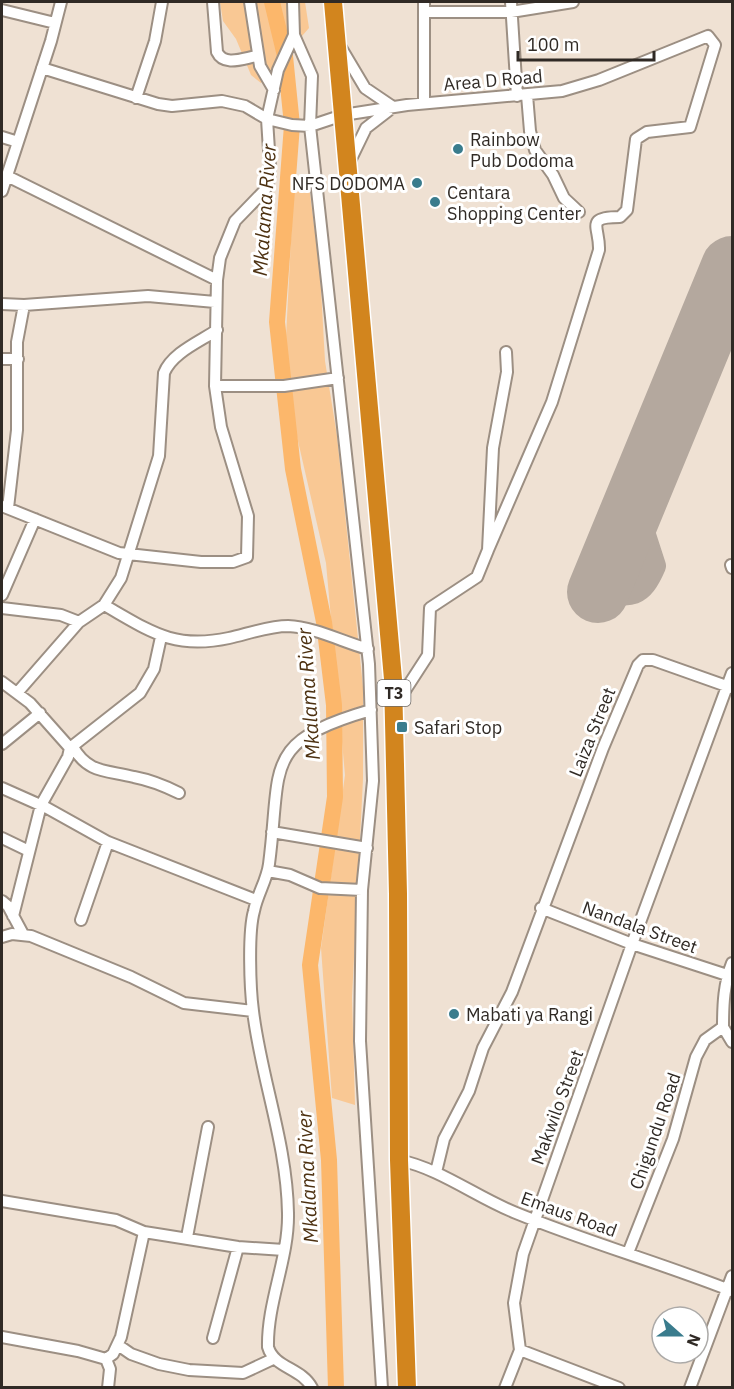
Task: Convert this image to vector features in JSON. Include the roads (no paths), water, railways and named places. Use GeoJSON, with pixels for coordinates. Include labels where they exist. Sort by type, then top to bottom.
{"type":"FeatureCollection","features":[{"type":"Feature","properties":{"kind":"highway","name":"T3"},"geometry":{"type":"LineString","coordinates":[[333,2],[387,590],[394,707],[398,905],[399,1160],[407,1388]]}},
{"type":"Feature","properties":{"kind":"street"},"geometry":{"type":"LineString","coordinates":[[2,191],[61,2]]}},
{"type":"Feature","properties":{"kind":"street"},"geometry":{"type":"LineString","coordinates":[[136,98],[155,41],[162,2]]}},
{"type":"Feature","properties":{"kind":"street"},"geometry":{"type":"LineString","coordinates":[[213,2],[217,52],[220,58],[225,61],[258,56]]}},
{"type":"Feature","properties":{"kind":"street"},"geometry":{"type":"LineString","coordinates":[[250,2],[260,66],[274,90]]}},
{"type":"Feature","properties":{"kind":"street"},"geometry":{"type":"LineString","coordinates":[[293,2],[294,35],[312,76],[310,126],[368,650],[373,781],[362,890],[360,1041],[382,1388]]}},
{"type":"Feature","properties":{"kind":"street"},"geometry":{"type":"LineString","coordinates":[[424,103],[424,7],[511,7],[573,2]]}},
{"type":"Feature","properties":{"kind":"street"},"geometry":{"type":"LineString","coordinates":[[511,7],[522,95],[535,150],[553,175],[564,198],[579,213]]}},
{"type":"Feature","properties":{"kind":"street"},"geometry":{"type":"LineString","coordinates":[[2,10],[55,23]]}},
{"type":"Feature","properties":{"kind":"street"},"geometry":{"type":"LineString","coordinates":[[24,305],[17,342],[17,430],[5,507],[129,555],[201,562],[233,562],[247,557],[248,516],[221,427],[215,386],[217,330],[215,302],[220,258],[234,221],[265,190],[268,180],[270,166],[267,119],[278,70],[294,35]]}},
{"type":"Feature","properties":{"kind":"street","name":"Area D Road"},"geometry":{"type":"LineString","coordinates":[[310,126],[343,116],[394,107],[522,95],[582,86],[708,36],[715,45],[690,127],[646,132],[636,139],[627,210],[620,217],[606,217],[599,221],[595,229],[599,250],[552,402],[488,550]]}},
{"type":"Feature","properties":{"kind":"street"},"geometry":{"type":"LineString","coordinates":[[337,41],[365,88],[394,107],[366,128],[348,166]]}},
{"type":"Feature","properties":{"kind":"street"},"geometry":{"type":"LineString","coordinates":[[42,68],[136,98],[172,106],[222,101],[245,106],[267,119],[292,125],[310,126]]}},
{"type":"Feature","properties":{"kind":"street"},"geometry":{"type":"LineString","coordinates":[[2,137],[18,142]]}},
{"type":"Feature","properties":{"kind":"street"},"geometry":{"type":"LineString","coordinates":[[7,176],[217,280]]}},
{"type":"Feature","properties":{"kind":"street"},"geometry":{"type":"LineString","coordinates":[[2,304],[24,305],[148,296],[215,302]]}},
{"type":"Feature","properties":{"kind":"street"},"geometry":{"type":"LineString","coordinates":[[17,693],[80,621],[104,604],[121,578],[159,456],[164,373],[167,365],[217,330]]}},
{"type":"Feature","properties":{"kind":"street"},"geometry":{"type":"LineString","coordinates":[[394,707],[428,655],[430,609],[477,578],[488,550],[493,448],[507,372],[506,352]]}},
{"type":"Feature","properties":{"kind":"street"},"geometry":{"type":"LineString","coordinates":[[2,359],[18,359]]}},
{"type":"Feature","properties":{"kind":"street"},"geometry":{"type":"LineString","coordinates":[[215,386],[284,386],[338,378]]}},
{"type":"Feature","properties":{"kind":"street"},"geometry":{"type":"LineString","coordinates":[[2,595],[35,519]]}},
{"type":"Feature","properties":{"kind":"street"},"geometry":{"type":"LineString","coordinates":[[104,604],[161,637],[198,643],[291,627],[368,650]]}},
{"type":"Feature","properties":{"kind":"street"},"geometry":{"type":"LineString","coordinates":[[2,608],[61,615],[80,621]]}},
{"type":"Feature","properties":{"kind":"street"},"geometry":{"type":"LineString","coordinates":[[14,916],[41,805],[72,748],[140,693],[154,669],[161,637]]}},
{"type":"Feature","properties":{"kind":"street","name":"Laiza Street"},"geometry":{"type":"LineString","coordinates":[[541,908],[638,664],[643,660],[653,660],[730,687]]}},
{"type":"Feature","properties":{"kind":"street","name":"Makwilo Street"},"geometry":{"type":"LineString","coordinates":[[505,1388],[520,1350],[514,1303],[523,1254],[632,944],[730,687],[732,673]]}},
{"type":"Feature","properties":{"kind":"street"},"geometry":{"type":"LineString","coordinates":[[2,682],[40,713],[91,768],[134,776],[179,793]]}},
{"type":"Feature","properties":{"kind":"street"},"geometry":{"type":"LineString","coordinates":[[312,1388],[301,1375],[273,1359],[268,1344],[288,1213],[286,1182],[253,1011],[252,921],[256,900],[268,870],[277,778],[284,758],[300,740],[325,726],[371,710]]}},
{"type":"Feature","properties":{"kind":"street"},"geometry":{"type":"LineString","coordinates":[[2,744],[40,713]]}},
{"type":"Feature","properties":{"kind":"street"},"geometry":{"type":"LineString","coordinates":[[2,788],[41,805],[108,842],[256,900]]}},
{"type":"Feature","properties":{"kind":"street"},"geometry":{"type":"LineString","coordinates":[[272,832],[367,848]]}},
{"type":"Feature","properties":{"kind":"street"},"geometry":{"type":"LineString","coordinates":[[2,838],[29,850]]}},
{"type":"Feature","properties":{"kind":"street"},"geometry":{"type":"LineString","coordinates":[[81,920],[108,842]]}},
{"type":"Feature","properties":{"kind":"street"},"geometry":{"type":"LineString","coordinates":[[268,870],[290,875],[320,888],[362,890]]}},
{"type":"Feature","properties":{"kind":"street"},"geometry":{"type":"LineString","coordinates":[[2,902],[14,916],[23,934]]}},
{"type":"Feature","properties":{"kind":"street"},"geometry":{"type":"LineString","coordinates":[[436,1172],[444,1139],[469,1091],[483,1048],[512,992],[538,924],[541,908]]}},
{"type":"Feature","properties":{"kind":"street","name":"Nandala Street"},"geometry":{"type":"LineString","coordinates":[[541,908],[632,944],[727,975]]}},
{"type":"Feature","properties":{"kind":"street"},"geometry":{"type":"LineString","coordinates":[[2,937],[23,934],[131,977],[184,1003],[253,1011]]}},
{"type":"Feature","properties":{"kind":"street"},"geometry":{"type":"LineString","coordinates":[[732,963],[727,975],[723,1027],[732,1042]]}},
{"type":"Feature","properties":{"kind":"street","name":"Chigundu Road"},"geometry":{"type":"LineString","coordinates":[[628,1253],[673,1139],[696,1057],[705,1040],[723,1027]]}},
{"type":"Feature","properties":{"kind":"street"},"geometry":{"type":"LineString","coordinates":[[187,1237],[208,1127]]}},
{"type":"Feature","properties":{"kind":"street","name":"Emaus Road"},"geometry":{"type":"LineString","coordinates":[[399,1160],[418,1164],[491,1202],[576,1238],[628,1253],[730,1290]]}},
{"type":"Feature","properties":{"kind":"street"},"geometry":{"type":"LineString","coordinates":[[2,1201],[116,1220],[144,1232],[187,1237],[238,1247],[284,1250]]}},
{"type":"Feature","properties":{"kind":"street"},"geometry":{"type":"LineString","coordinates":[[106,1359],[118,1346],[144,1232]]}},
{"type":"Feature","properties":{"kind":"street"},"geometry":{"type":"LineString","coordinates":[[213,1338],[238,1247]]}},
{"type":"Feature","properties":{"kind":"street"},"geometry":{"type":"LineString","coordinates":[[690,1388],[730,1290],[732,1276]]}},
{"type":"Feature","properties":{"kind":"street"},"geometry":{"type":"LineString","coordinates":[[2,1337],[46,1347],[78,1351],[106,1359]]}},
{"type":"Feature","properties":{"kind":"street"},"geometry":{"type":"LineString","coordinates":[[118,1346],[131,1354],[159,1364],[189,1370],[243,1373],[273,1359]]}},
{"type":"Feature","properties":{"kind":"street"},"geometry":{"type":"LineString","coordinates":[[520,1350],[619,1388]]}},
{"type":"Feature","properties":{"kind":"street"},"geometry":{"type":"LineString","coordinates":[[106,1359],[110,1369],[108,1388]]}},
{"type":"Feature","properties":{"kind":"waterway","name":"Mkalama River"},"geometry":{"type":"LineString","coordinates":[[272,2],[285,56],[292,125],[277,322],[293,469],[324,622],[334,705],[335,797],[310,965],[329,1160],[336,1388]]}},
{"type":"Feature","properties":{"kind":"place","name":"Rainbow Pub Dodoma"},"geometry":{"type":"Point","coordinates":[458,149]}},
{"type":"Feature","properties":{"kind":"place","name":"NFS DODOMA"},"geometry":{"type":"Point","coordinates":[417,183]}},
{"type":"Feature","properties":{"kind":"place","name":"Centara Shopping Center"},"geometry":{"type":"Point","coordinates":[435,202]}},
{"type":"Feature","properties":{"kind":"place","name":"Safari Stop"},"geometry":{"type":"Point","coordinates":[402,727]}},
{"type":"Feature","properties":{"kind":"place","name":"Mabati ya Rangi"},"geometry":{"type":"Point","coordinates":[454,1014]}}]}
